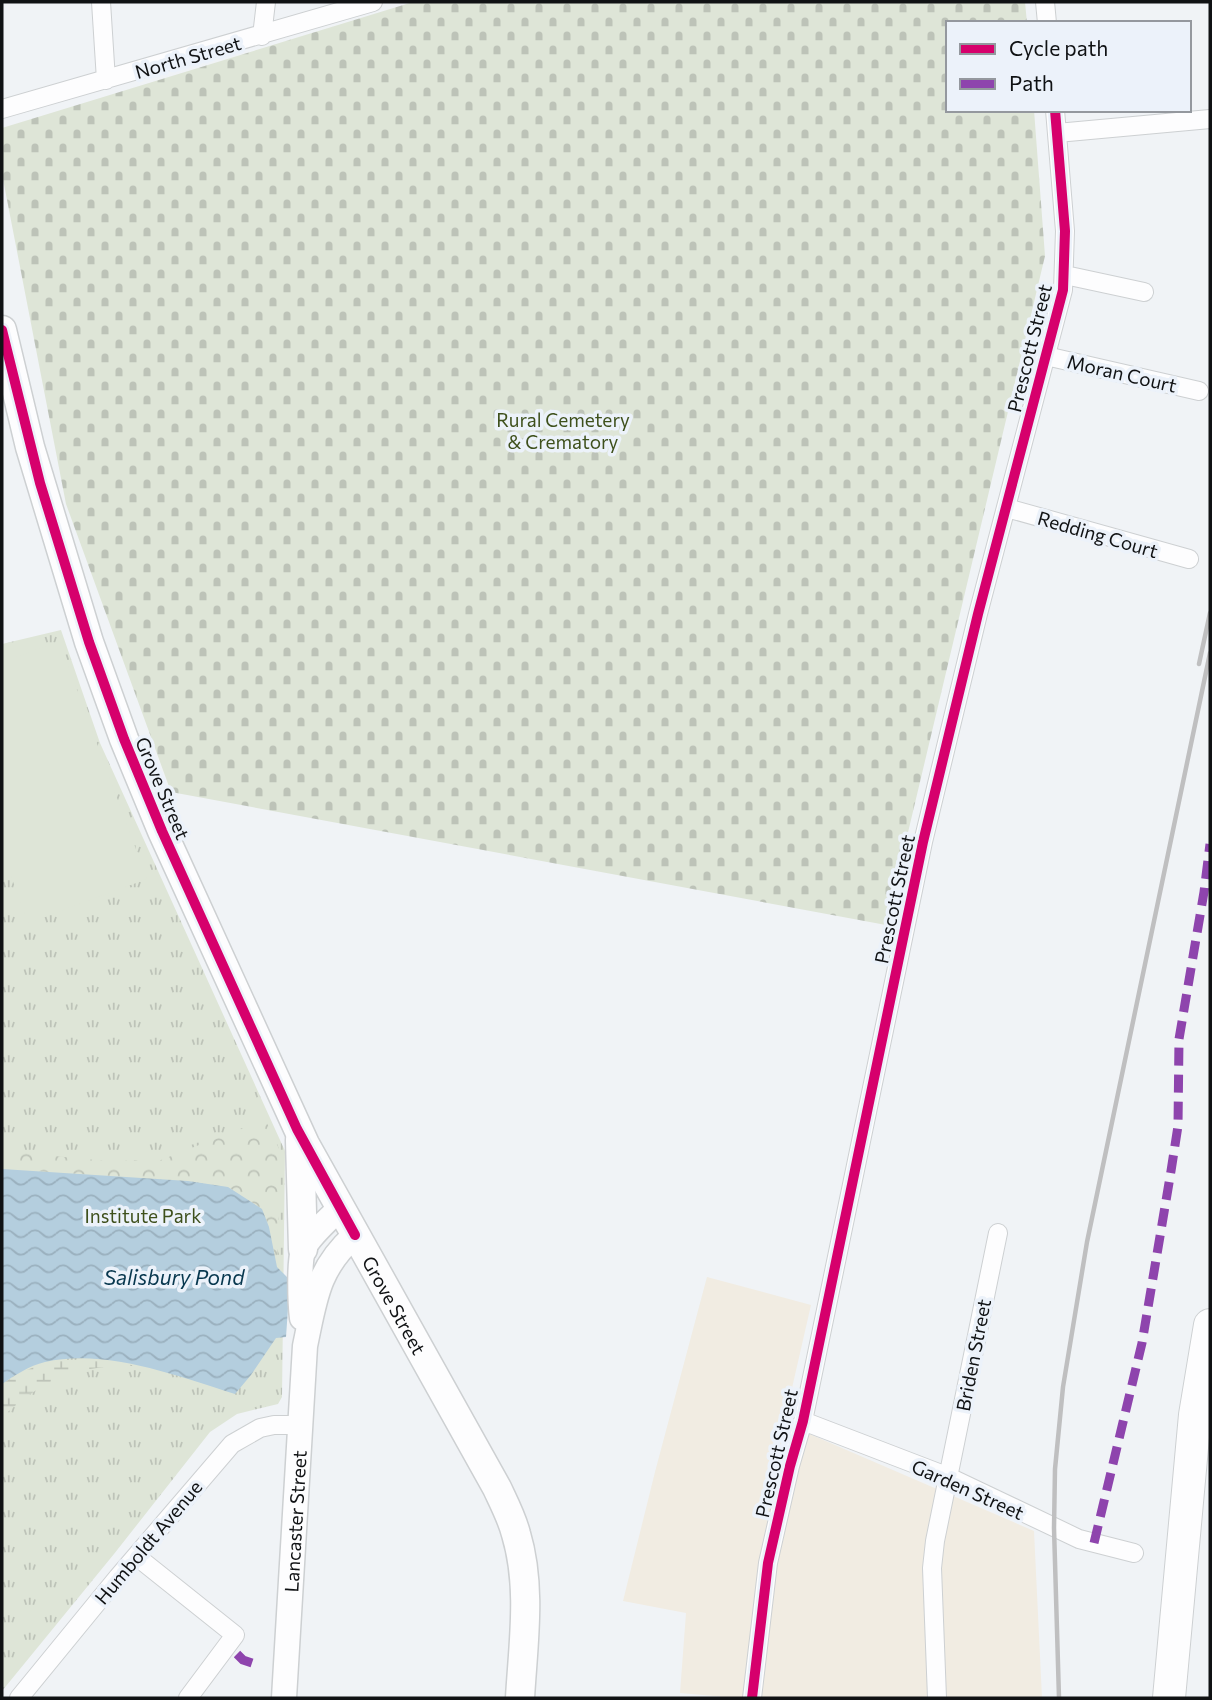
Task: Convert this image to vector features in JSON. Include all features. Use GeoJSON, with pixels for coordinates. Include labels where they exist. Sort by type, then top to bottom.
{"type":"FeatureCollection","features":[{"type":"Feature","properties":{"kind":"highway"},"geometry":{"type":"LineString","coordinates":[[1169,1698],[1195,1415],[1210,1325]]}},
{"type":"Feature","properties":{"kind":"main road","name":"Grove Street"},"geometry":{"type":"LineString","coordinates":[[2,330],[40,483],[110,703],[162,831],[300,1134],[497,1488],[517,1535],[524,1596],[520,1698]]}},
{"type":"Feature","properties":{"kind":"main road"},"geometry":{"type":"LineString","coordinates":[[300,1134],[303,1250]]}},
{"type":"Feature","properties":{"kind":"main road"},"geometry":{"type":"LineString","coordinates":[[303,1250],[323,1224],[340,1208]]}},
{"type":"Feature","properties":{"kind":"main road","name":"Lancaster Street"},"geometry":{"type":"LineString","coordinates":[[305,1346],[316,1294],[324,1271],[337,1251],[355,1235]]}},
{"type":"Feature","properties":{"kind":"main road","name":"Lancaster Street"},"geometry":{"type":"LineString","coordinates":[[284,1698],[305,1346],[301,1308],[303,1250]]}},
{"type":"Feature","properties":{"kind":"street"},"geometry":{"type":"LineString","coordinates":[[101,2],[106,80]]}},
{"type":"Feature","properties":{"kind":"street"},"geometry":{"type":"LineString","coordinates":[[262,36],[266,2]]}},
{"type":"Feature","properties":{"kind":"street","name":"North Street"},"geometry":{"type":"LineString","coordinates":[[2,109],[373,2]]}},
{"type":"Feature","properties":{"kind":"street"},"geometry":{"type":"LineString","coordinates":[[1045,2],[1047,21]]}},
{"type":"Feature","properties":{"kind":"street","name":"Prescott Street"},"geometry":{"type":"LineString","coordinates":[[752,1698],[768,1563],[803,1421],[923,842],[1065,275],[1065,231],[1055,112]]}},
{"type":"Feature","properties":{"kind":"street"},"geometry":{"type":"LineString","coordinates":[[1057,133],[1210,118]]}},
{"type":"Feature","properties":{"kind":"street"},"geometry":{"type":"LineString","coordinates":[[1065,275],[1144,292]]}},
{"type":"Feature","properties":{"kind":"street","name":"Moran Court"},"geometry":{"type":"LineString","coordinates":[[1046,356],[1199,391]]}},
{"type":"Feature","properties":{"kind":"street","name":"Redding Court"},"geometry":{"type":"LineString","coordinates":[[1007,508],[1189,559]]}},
{"type":"Feature","properties":{"kind":"street","name":"Briden Street"},"geometry":{"type":"LineString","coordinates":[[937,1698],[932,1568],[935,1541],[998,1233]]}},
{"type":"Feature","properties":{"kind":"street","name":"Garden Street"},"geometry":{"type":"LineString","coordinates":[[803,1421],[949,1477],[1079,1539],[1134,1553]]}},
{"type":"Feature","properties":{"kind":"street","name":"Humboldt Avenue"},"geometry":{"type":"LineString","coordinates":[[19,1698],[232,1444],[260,1428],[301,1425]]}},
{"type":"Feature","properties":{"kind":"street"},"geometry":{"type":"LineString","coordinates":[[136,1556],[235,1634],[188,1698]]}},
{"type":"Feature","properties":{"kind":"shaded area"},"geometry":{"type":"Polygon","coordinates":[[[707,1277],[811,1305],[784,1423],[1034,1531],[1042,1698],[736,1698],[680,1693],[686,1613],[623,1601],[707,1277]]]}},
{"type":"Feature","properties":{"kind":"green space","name":"Rural Cemetery & Crematory"},"geometry":{"type":"Polygon","coordinates":[[[413,2],[1025,2],[1027,21],[946,21],[946,112],[1034,112],[1045,256],[886,925],[171,792],[66,504],[2,174],[2,128],[413,2]]]}},
{"type":"Feature","properties":{"kind":"green space","name":"Institute Park"},"geometry":{"type":"Polygon","coordinates":[[[61,630],[100,743],[285,1151],[282,1397],[278,1404],[237,1414],[210,1432],[2,1691],[2,644],[61,630]]]}},
{"type":"Feature","properties":{"kind":"green space"},"geometry":{"type":"Polygon","coordinates":[[[59,641],[147,879],[28,923],[2,851],[2,662],[59,641]]]}},
{"type":"Feature","properties":{"kind":"green space"},"geometry":{"type":"Polygon","coordinates":[[[265,1119],[281,1153],[277,1267],[269,1227],[262,1209],[228,1187],[188,1181],[2,1169],[2,1151],[106,1161],[161,1160],[265,1119]]]}},
{"type":"Feature","properties":{"kind":"green space"},"geometry":{"type":"Polygon","coordinates":[[[69,1360],[108,1360],[136,1366],[95,1368],[63,1376],[34,1392],[2,1417],[2,1384],[34,1367],[69,1360]]]}},
{"type":"Feature","properties":{"kind":"water","name":"Salisbury Pond"},"geometry":{"type":"Polygon","coordinates":[[[2,1169],[188,1181],[228,1187],[262,1209],[269,1227],[277,1267],[290,1280],[286,1337],[276,1338],[235,1394],[141,1366],[92,1359],[45,1362],[28,1368],[2,1384],[2,1169]]]}},
{"type":"Feature","properties":{"kind":"railway"},"geometry":{"type":"LineString","coordinates":[[1199,664],[1210,613]]}},
{"type":"Feature","properties":{"kind":"railway"},"geometry":{"type":"LineString","coordinates":[[1059,1698],[1054,1528],[1055,1469],[1063,1387],[1087,1242],[1210,653]]}},
{"type":"Feature","properties":{"kind":"marked path"},"geometry":{"type":"LineString","coordinates":[[1094,1543],[1142,1343],[1171,1171],[1178,1126],[1179,1039],[1210,844]]}},
{"type":"Feature","properties":{"kind":"marked path"},"geometry":{"type":"LineString","coordinates":[[237,1654],[252,1663]]}},
{"type":"Feature","properties":{"kind":"cycle path"},"geometry":{"type":"LineString","coordinates":[[752,1698],[768,1563],[803,1421],[923,842],[978,614],[1063,290],[1065,231],[1055,112]]}},
{"type":"Feature","properties":{"kind":"cycle path"},"geometry":{"type":"LineString","coordinates":[[2,330],[40,483],[89,642],[124,739],[162,831],[297,1129],[355,1235]]}}]}
